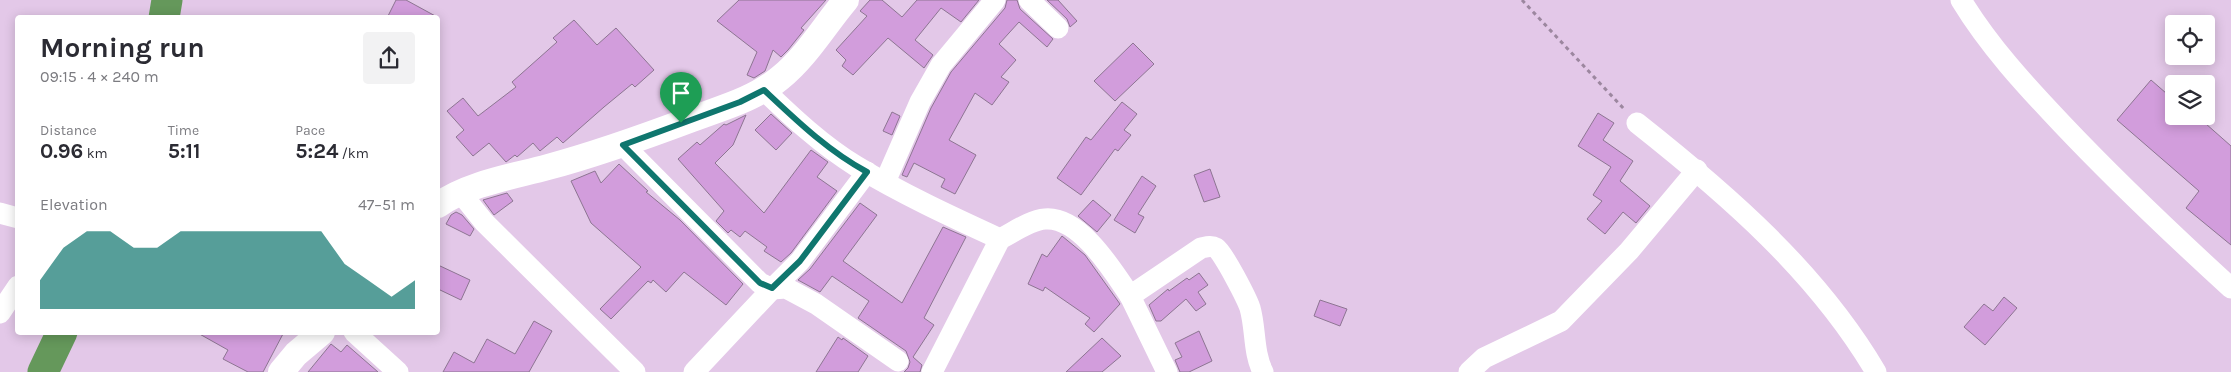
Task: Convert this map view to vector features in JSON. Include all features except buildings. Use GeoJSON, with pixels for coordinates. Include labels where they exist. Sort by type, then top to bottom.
{"type":"FeatureCollection","features":[{"type":"Feature","properties":{"kind":"main road"},"geometry":{"type":"LineString","coordinates":[[440,204],[460,192],[478,185],[623,145],[740,102],[764,90],[793,67],[804,55],[846,0]]}},
{"type":"Feature","properties":{"kind":"main road"},"geometry":{"type":"LineString","coordinates":[[281,372],[296,354],[318,335]]}},
{"type":"Feature","properties":{"kind":"street"},"geometry":{"type":"LineString","coordinates":[[694,372],[772,288],[800,261],[876,177],[940,65],[994,0]]}},
{"type":"Feature","properties":{"kind":"street"},"geometry":{"type":"LineString","coordinates":[[1030,0],[1058,28]]}},
{"type":"Feature","properties":{"kind":"street"},"geometry":{"type":"LineString","coordinates":[[1961,0],[1974,21],[2019,78],[2097,160],[2231,288]]}},
{"type":"Feature","properties":{"kind":"street"},"geometry":{"type":"LineString","coordinates":[[764,90],[822,142],[876,177],[1000,239]]}},
{"type":"Feature","properties":{"kind":"street"},"geometry":{"type":"LineString","coordinates":[[1637,123],[1697,170],[1765,234],[1817,287],[1858,340],[1876,372]]}},
{"type":"Feature","properties":{"kind":"street"},"geometry":{"type":"LineString","coordinates":[[623,145],[760,283],[772,288],[786,288],[816,304],[898,361]]}},
{"type":"Feature","properties":{"kind":"street"},"geometry":{"type":"LineString","coordinates":[[1469,372],[1484,358],[1561,321],[1629,251],[1697,170]]}},
{"type":"Feature","properties":{"kind":"street"},"geometry":{"type":"LineString","coordinates":[[460,192],[484,222],[634,372]]}},
{"type":"Feature","properties":{"kind":"street"},"geometry":{"type":"LineString","coordinates":[[0,213],[15,217]]}},
{"type":"Feature","properties":{"kind":"street"},"geometry":{"type":"LineString","coordinates":[[932,372],[1000,239],[1032,222],[1046,218],[1061,221],[1087,239],[1110,267],[1130,296],[1159,368]]}},
{"type":"Feature","properties":{"kind":"street"},"geometry":{"type":"LineString","coordinates":[[1130,296],[1201,248],[1210,246],[1216,248],[1224,257],[1250,308],[1255,346],[1263,372]]}},
{"type":"Feature","properties":{"kind":"street"},"geometry":{"type":"LineString","coordinates":[[0,313],[15,290]]}},
{"type":"Feature","properties":{"kind":"street"},"geometry":{"type":"LineString","coordinates":[[357,335],[398,372]]}},
{"type":"Feature","properties":{"kind":"path"},"geometry":{"type":"LineString","coordinates":[[1522,0],[1637,123]]}},
{"type":"Feature","properties":{"kind":"waterway"},"geometry":{"type":"LineString","coordinates":[[164,15],[167,0]]}},
{"type":"Feature","properties":{"kind":"waterway"},"geometry":{"type":"LineString","coordinates":[[43,372],[61,335]]}},
{"type":"Feature","properties":{"kind":"route"},"geometry":{"type":"LineString","coordinates":[[764,90],[822,142],[867,172],[800,261],[772,288],[760,283],[623,145],[681,123],[740,102],[764,90]]}}]}
